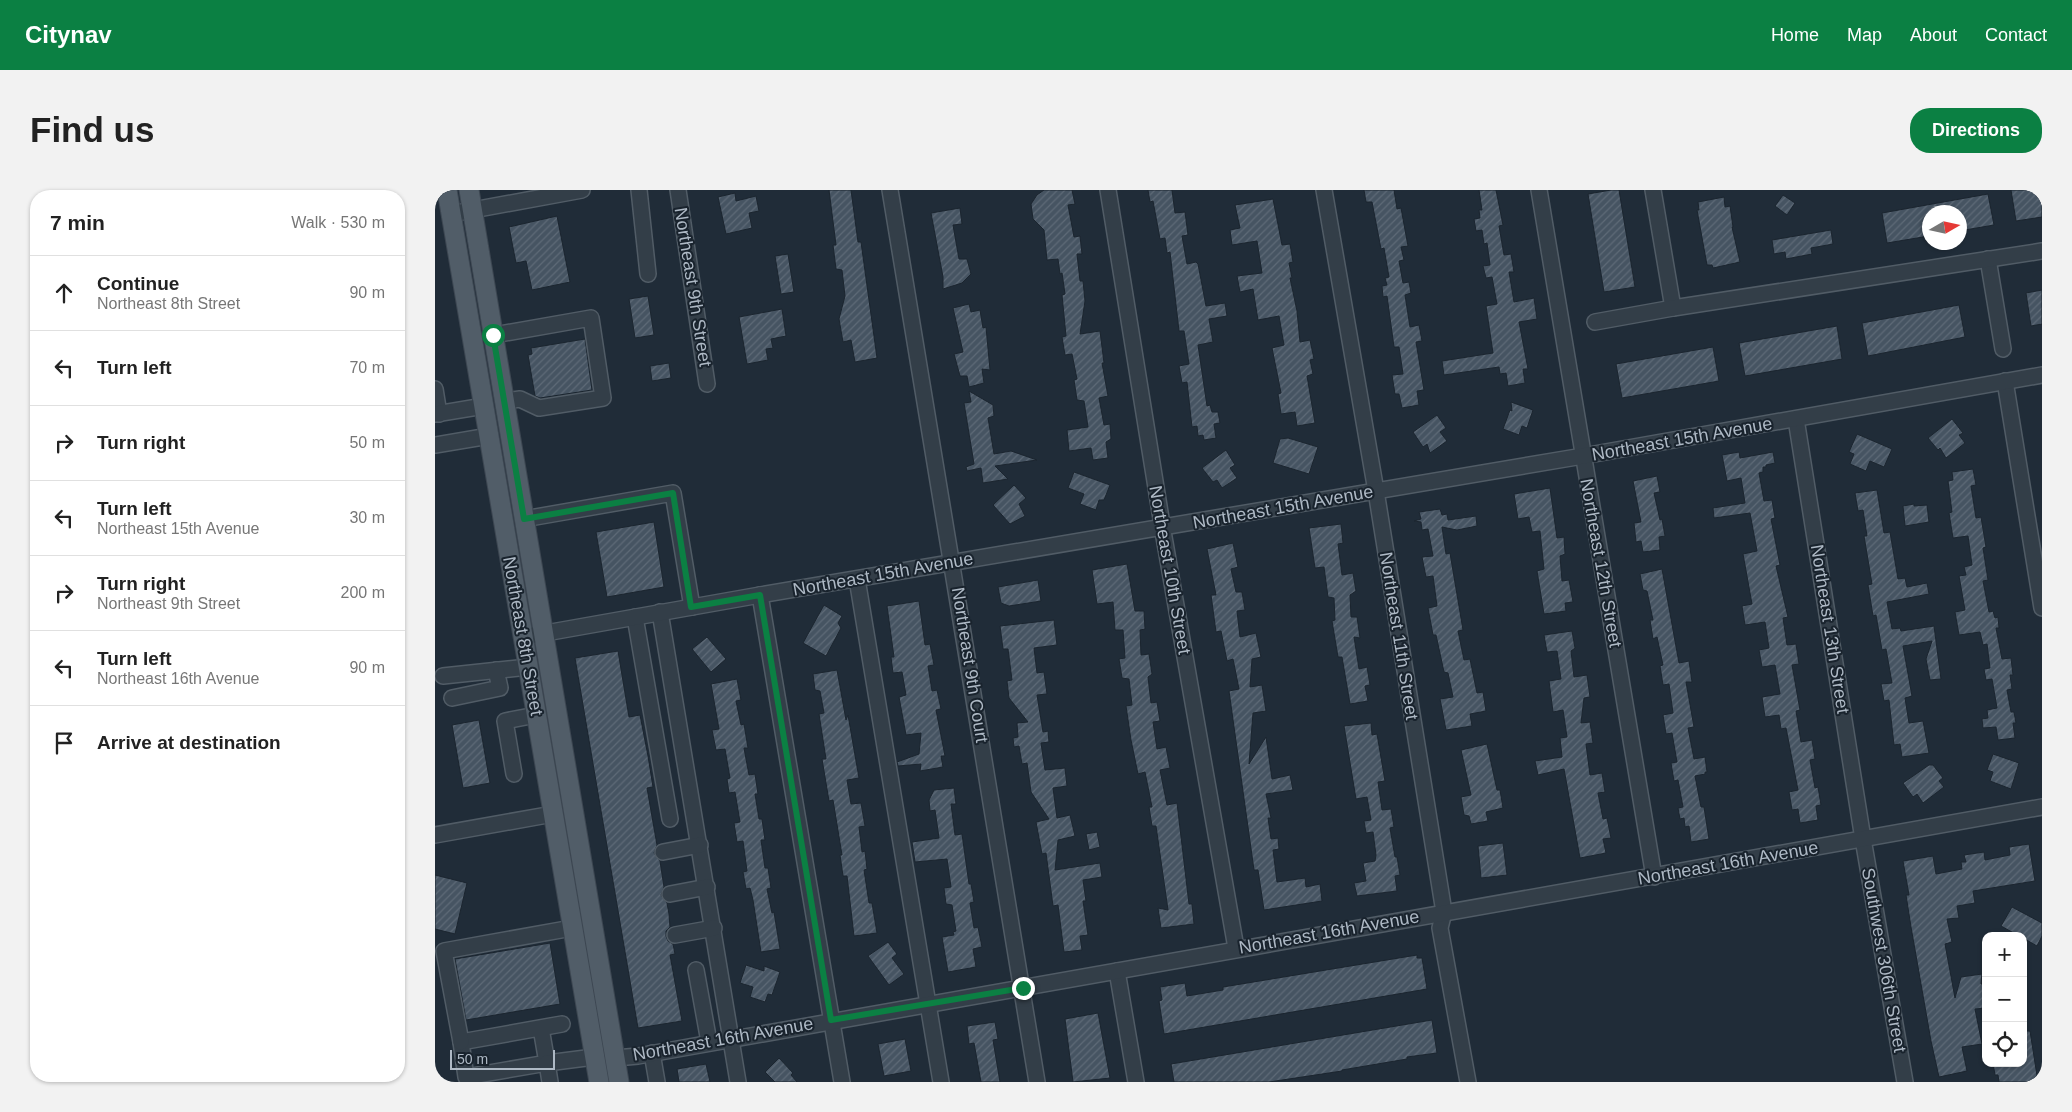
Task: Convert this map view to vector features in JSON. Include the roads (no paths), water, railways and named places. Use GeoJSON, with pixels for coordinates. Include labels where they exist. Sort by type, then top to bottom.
{"type":"FeatureCollection","features":[{"type":"Feature","properties":{"kind":"main road","name":"Northeast 8th Street"},"geometry":{"type":"LineString","coordinates":[[447,190],[599,1082]]}},
{"type":"Feature","properties":{"kind":"main road","name":"Northeast 8th Street"},"geometry":{"type":"LineString","coordinates":[[469,190],[619,1082]]}},
{"type":"Feature","properties":{"kind":"main road"},"geometry":{"type":"LineString","coordinates":[[484,406],[505,401]]}},
{"type":"Feature","properties":{"kind":"main road"},"geometry":{"type":"LineString","coordinates":[[489,436],[510,432]]}},
{"type":"Feature","properties":{"kind":"main road"},"geometry":{"type":"LineString","coordinates":[[553,814],[573,811]]}},
{"type":"Feature","properties":{"kind":"main road"},"geometry":{"type":"LineString","coordinates":[[594,1057],[615,1058]]}},
{"type":"Feature","properties":{"kind":"street"},"geometry":{"type":"LineString","coordinates":[[451,214],[583,190]]}},
{"type":"Feature","properties":{"kind":"street"},"geometry":{"type":"LineString","coordinates":[[639,190],[648,274]]}},
{"type":"Feature","properties":{"kind":"street","name":"Northeast 9th Street"},"geometry":{"type":"LineString","coordinates":[[679,190],[707,384]]}},
{"type":"Feature","properties":{"kind":"street","name":"Northeast 9th Court"},"geometry":{"type":"LineString","coordinates":[[890,190],[953,563],[1037,1082]]}},
{"type":"Feature","properties":{"kind":"street","name":"Northeast 10th Street"},"geometry":{"type":"LineString","coordinates":[[1108,190],[1162,528],[1236,948]]}},
{"type":"Feature","properties":{"kind":"street","name":"Northeast 11th Street"},"geometry":{"type":"LineString","coordinates":[[1324,190],[1376,490],[1444,912],[1440,928],[1468,1082]]}},
{"type":"Feature","properties":{"kind":"street","name":"Northeast 12th Street"},"geometry":{"type":"LineString","coordinates":[[1539,190],[1654,876]]}},
{"type":"Feature","properties":{"kind":"street"},"geometry":{"type":"LineString","coordinates":[[1653,190],[1673,308]]}},
{"type":"Feature","properties":{"kind":"street"},"geometry":{"type":"LineString","coordinates":[[1595,322],[1673,308],[2042,251]]}},
{"type":"Feature","properties":{"kind":"street"},"geometry":{"type":"LineString","coordinates":[[1988,259],[2003,350]]}},
{"type":"Feature","properties":{"kind":"street"},"geometry":{"type":"LineString","coordinates":[[493,335],[591,318],[603,398],[539,408],[520,400],[505,401]]}},
{"type":"Feature","properties":{"kind":"street","name":"Northeast 15th Avenue"},"geometry":{"type":"LineString","coordinates":[[523,637],[660,612],[1583,456],[2042,375]]}},
{"type":"Feature","properties":{"kind":"street"},"geometry":{"type":"LineString","coordinates":[[2005,381],[2042,608]]}},
{"type":"Feature","properties":{"kind":"street"},"geometry":{"type":"LineString","coordinates":[[435,389],[437,414],[484,406]]}},
{"type":"Feature","properties":{"kind":"street","name":"Northeast 13th Street"},"geometry":{"type":"LineString","coordinates":[[1796,418],[1863,839]]}},
{"type":"Feature","properties":{"kind":"street"},"geometry":{"type":"LineString","coordinates":[[435,445],[489,436]]}},
{"type":"Feature","properties":{"kind":"street"},"geometry":{"type":"LineString","coordinates":[[524,519],[673,493],[691,607]]}},
{"type":"Feature","properties":{"kind":"street"},"geometry":{"type":"LineString","coordinates":[[857,579],[941,1082]]}},
{"type":"Feature","properties":{"kind":"street"},"geometry":{"type":"LineString","coordinates":[[760,595],[841,1082]]}},
{"type":"Feature","properties":{"kind":"street"},"geometry":{"type":"LineString","coordinates":[[660,612],[714,928],[738,1082]]}},
{"type":"Feature","properties":{"kind":"street"},"geometry":{"type":"LineString","coordinates":[[635,617],[670,819]]}},
{"type":"Feature","properties":{"kind":"street"},"geometry":{"type":"LineString","coordinates":[[443,676],[528,667]]}},
{"type":"Feature","properties":{"kind":"street"},"geometry":{"type":"LineString","coordinates":[[452,698],[500,688],[497,670]]}},
{"type":"Feature","properties":{"kind":"street"},"geometry":{"type":"LineString","coordinates":[[514,774],[505,721],[537,715]]}},
{"type":"Feature","properties":{"kind":"street","name":"Northeast 16th Avenue"},"geometry":{"type":"LineString","coordinates":[[615,1058],[1023,988],[1236,948],[2042,807]]}},
{"type":"Feature","properties":{"kind":"street"},"geometry":{"type":"LineString","coordinates":[[435,835],[553,814]]}},
{"type":"Feature","properties":{"kind":"street","name":"Southwest 306th Street"},"geometry":{"type":"LineString","coordinates":[[1863,839],[1905,1082]]}},
{"type":"Feature","properties":{"kind":"street"},"geometry":{"type":"LineString","coordinates":[[663,852],[700,845]]}},
{"type":"Feature","properties":{"kind":"street"},"geometry":{"type":"LineString","coordinates":[[670,894],[707,887]]}},
{"type":"Feature","properties":{"kind":"street"},"geometry":{"type":"LineString","coordinates":[[572,928],[445,951],[461,1042],[463,1080],[547,1063],[594,1057]]}},
{"type":"Feature","properties":{"kind":"street"},"geometry":{"type":"LineString","coordinates":[[675,934],[714,928]]}},
{"type":"Feature","properties":{"kind":"street"},"geometry":{"type":"LineString","coordinates":[[696,970],[709,1042]]}},
{"type":"Feature","properties":{"kind":"street"},"geometry":{"type":"LineString","coordinates":[[1117,971],[1136,1082]]}},
{"type":"Feature","properties":{"kind":"street"},"geometry":{"type":"LineString","coordinates":[[461,1042],[562,1024]]}},
{"type":"Feature","properties":{"kind":"street"},"geometry":{"type":"LineString","coordinates":[[541,1028],[550,1082]]}},
{"type":"Feature","properties":{"kind":"street"},"geometry":{"type":"LineString","coordinates":[[652,1053],[657,1082]]}}]}
